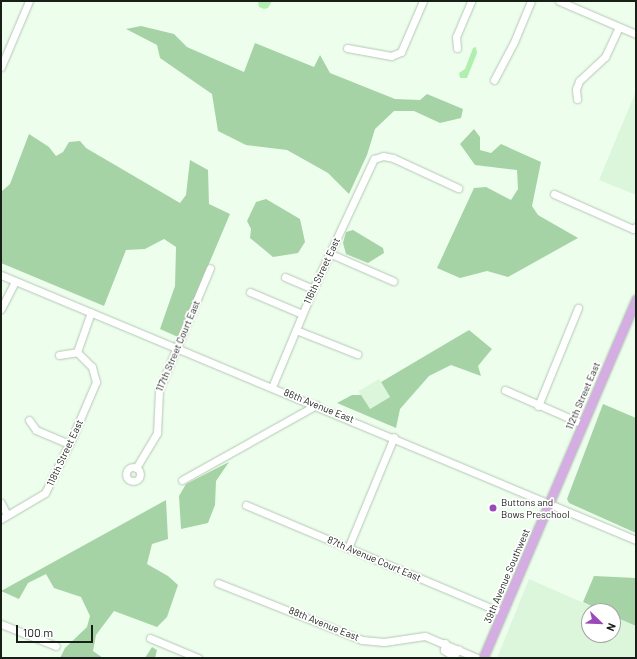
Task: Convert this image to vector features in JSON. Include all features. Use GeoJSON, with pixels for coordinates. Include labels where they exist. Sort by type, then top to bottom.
{"type":"FeatureCollection","features":[{"type":"Feature","properties":{"kind":"main road","name":"112th Street East"},"geometry":{"type":"LineString","coordinates":[[550,502],[636,299]]}},
{"type":"Feature","properties":{"kind":"main road","name":"39th Avenue Southwest"},"geometry":{"type":"LineString","coordinates":[[483,658],[550,502]]}},
{"type":"Feature","properties":{"kind":"street"},"geometry":{"type":"LineString","coordinates":[[1,67],[29,1]]}},
{"type":"Feature","properties":{"kind":"street"},"geometry":{"type":"LineString","coordinates":[[347,48],[391,56],[401,52],[423,1]]}},
{"type":"Feature","properties":{"kind":"street"},"geometry":{"type":"LineString","coordinates":[[457,48],[456,37],[471,1]]}},
{"type":"Feature","properties":{"kind":"street"},"geometry":{"type":"LineString","coordinates":[[494,80],[512,47],[531,1]]}},
{"type":"Feature","properties":{"kind":"street"},"geometry":{"type":"LineString","coordinates":[[559,1],[636,34]]}},
{"type":"Feature","properties":{"kind":"street"},"geometry":{"type":"LineString","coordinates":[[577,99],[576,89],[579,81],[605,57],[619,27]]}},
{"type":"Feature","properties":{"kind":"street","name":"116th Street East"},"geometry":{"type":"LineString","coordinates":[[272,387],[302,314],[331,254],[367,170],[377,157],[393,158],[458,188]]}},
{"type":"Feature","properties":{"kind":"street"},"geometry":{"type":"LineString","coordinates":[[554,194],[634,228]]}},
{"type":"Feature","properties":{"kind":"street"},"geometry":{"type":"LineString","coordinates":[[331,254],[393,281]]}},
{"type":"Feature","properties":{"kind":"street","name":"117th Street Court East"},"geometry":{"type":"LineString","coordinates":[[136,468],[157,433],[160,424],[158,394],[210,268]]}},
{"type":"Feature","properties":{"kind":"street","name":"86th Avenue East"},"geometry":{"type":"LineString","coordinates":[[1,275],[550,502],[636,540]]}},
{"type":"Feature","properties":{"kind":"street"},"geometry":{"type":"LineString","coordinates":[[285,277],[313,289]]}},
{"type":"Feature","properties":{"kind":"street"},"geometry":{"type":"LineString","coordinates":[[1,309],[15,281]]}},
{"type":"Feature","properties":{"kind":"street"},"geometry":{"type":"LineString","coordinates":[[250,292],[302,314]]}},
{"type":"Feature","properties":{"kind":"street"},"geometry":{"type":"LineString","coordinates":[[538,406],[578,308]]}},
{"type":"Feature","properties":{"kind":"street"},"geometry":{"type":"LineString","coordinates":[[59,355],[77,352],[91,312]]}},
{"type":"Feature","properties":{"kind":"street"},"geometry":{"type":"LineString","coordinates":[[296,330],[357,354]]}},
{"type":"Feature","properties":{"kind":"street","name":"118th Street East"},"geometry":{"type":"LineString","coordinates":[[1,503],[4,517],[45,493],[96,384],[94,370],[77,352]]}},
{"type":"Feature","properties":{"kind":"street"},"geometry":{"type":"LineString","coordinates":[[505,390],[538,406],[583,424]]}},
{"type":"Feature","properties":{"kind":"street"},"geometry":{"type":"LineString","coordinates":[[182,480],[316,405]]}},
{"type":"Feature","properties":{"kind":"street"},"geometry":{"type":"LineString","coordinates":[[29,420],[36,430],[69,444]]}},
{"type":"Feature","properties":{"kind":"street"},"geometry":{"type":"LineString","coordinates":[[348,548],[394,437]]}},
{"type":"Feature","properties":{"kind":"street","name":"87th Avenue Court East"},"geometry":{"type":"LineString","coordinates":[[246,506],[503,613]]}},
{"type":"Feature","properties":{"kind":"street","name":"88th Avenue East"},"geometry":{"type":"LineString","coordinates":[[218,583],[362,640],[384,642],[420,636],[445,643],[477,658]]}},
{"type":"Feature","properties":{"kind":"street"},"geometry":{"type":"LineString","coordinates":[[1,624],[56,646]]}},
{"type":"Feature","properties":{"kind":"street"},"geometry":{"type":"LineString","coordinates":[[150,638],[198,658]]}},
{"type":"Feature","properties":{"kind":"shaded area"},"geometry":{"type":"Polygon","coordinates":[[[258,1],[272,1],[268,8],[264,9],[259,7],[258,1]]]}},
{"type":"Feature","properties":{"kind":"shaded area"},"geometry":{"type":"Polygon","coordinates":[[[141,26],[174,34],[187,47],[244,72],[255,43],[314,67],[320,55],[330,73],[395,99],[420,100],[427,94],[463,109],[461,118],[440,123],[414,111],[394,111],[375,129],[367,155],[349,194],[328,173],[287,150],[246,145],[218,131],[212,94],[160,58],[157,45],[126,29],[141,26]]]}},
{"type":"Feature","properties":{"kind":"shaded area"},"geometry":{"type":"Polygon","coordinates":[[[476,47],[477,53],[467,78],[460,78],[459,73],[465,69],[473,48],[476,47]]]}},
{"type":"Feature","properties":{"kind":"shaded area"},"geometry":{"type":"Polygon","coordinates":[[[636,91],[636,195],[599,180],[636,91]]]}},
{"type":"Feature","properties":{"kind":"shaded area"},"geometry":{"type":"Polygon","coordinates":[[[474,129],[480,137],[480,150],[491,153],[501,144],[541,162],[532,206],[538,215],[578,238],[508,277],[487,271],[460,278],[437,268],[474,188],[486,187],[511,200],[518,189],[517,170],[475,165],[460,144],[474,129]]]}},
{"type":"Feature","properties":{"kind":"shaded area"},"geometry":{"type":"Polygon","coordinates":[[[29,134],[49,147],[56,156],[63,152],[69,142],[80,141],[86,148],[180,203],[186,195],[190,160],[208,170],[209,204],[230,214],[178,337],[160,329],[175,286],[176,247],[164,239],[145,249],[126,250],[104,306],[1,263],[1,192],[10,184],[29,134]]]}},
{"type":"Feature","properties":{"kind":"shaded area"},"geometry":{"type":"Polygon","coordinates":[[[266,199],[300,219],[305,242],[298,253],[273,257],[250,238],[251,229],[247,221],[256,202],[266,199]]]}},
{"type":"Feature","properties":{"kind":"shaded area"},"geometry":{"type":"Polygon","coordinates":[[[353,230],[383,248],[384,253],[368,263],[346,254],[343,243],[346,232],[353,230]]]}},
{"type":"Feature","properties":{"kind":"shaded area"},"geometry":{"type":"Polygon","coordinates":[[[469,330],[492,349],[478,366],[481,376],[451,365],[429,376],[400,409],[396,428],[337,403],[352,395],[361,395],[370,409],[390,397],[381,382],[469,330]]]}},
{"type":"Feature","properties":{"kind":"shaded area"},"geometry":{"type":"Polygon","coordinates":[[[379,379],[390,397],[369,409],[358,391],[379,379]]]}},
{"type":"Feature","properties":{"kind":"shaded area"},"geometry":{"type":"Polygon","coordinates":[[[603,404],[636,418],[636,533],[569,503],[567,499],[603,404]]]}},
{"type":"Feature","properties":{"kind":"shaded area"},"geometry":{"type":"Polygon","coordinates":[[[229,462],[216,481],[215,505],[208,523],[181,529],[179,496],[186,484],[229,462]]]}},
{"type":"Feature","properties":{"kind":"shaded area"},"geometry":{"type":"Polygon","coordinates":[[[166,500],[168,539],[152,544],[147,564],[168,576],[178,585],[167,617],[157,627],[114,611],[96,635],[93,651],[103,658],[60,658],[65,648],[87,627],[90,616],[81,597],[54,588],[46,574],[28,583],[19,599],[1,591],[166,500]]]}},
{"type":"Feature","properties":{"kind":"shaded area"},"geometry":{"type":"Polygon","coordinates":[[[594,576],[636,578],[636,626],[621,619],[621,603],[583,602],[594,576]]]}},
{"type":"Feature","properties":{"kind":"shaded area"},"geometry":{"type":"Polygon","coordinates":[[[529,579],[584,603],[581,603],[581,643],[621,643],[621,619],[636,626],[636,658],[497,658],[529,579]]]}},
{"type":"Feature","properties":{"kind":"shaded area"},"geometry":{"type":"Polygon","coordinates":[[[152,647],[157,650],[155,658],[145,658],[152,647]]]}},
{"type":"Feature","properties":{"kind":"place","name":"Buttons and Bows Preschool"},"geometry":{"type":"Point","coordinates":[493,508]}}]}
